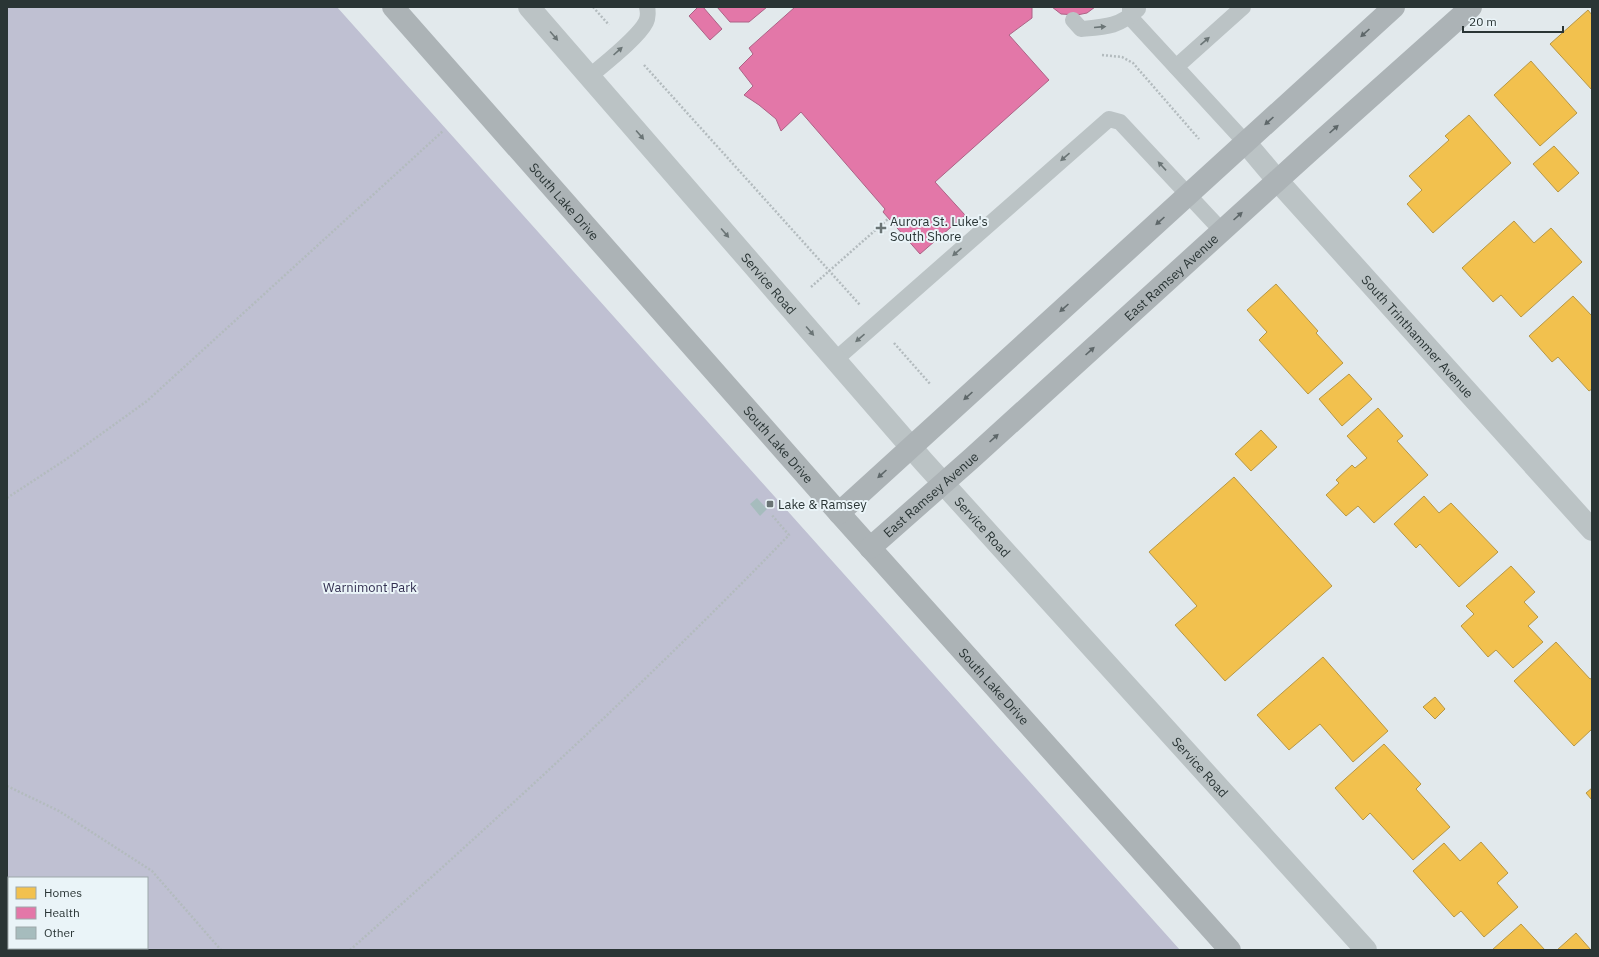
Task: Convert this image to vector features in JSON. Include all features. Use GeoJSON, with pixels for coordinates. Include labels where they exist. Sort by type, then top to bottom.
{"type":"FeatureCollection","features":[{"type":"Feature","properties":{"kind":"street","name":"South Lake Drive"},"geometry":{"type":"LineString","coordinates":[[393,7],[870,548],[1230,950]]}},
{"type":"Feature","properties":{"kind":"street","name":"Service Road"},"geometry":{"type":"LineString","coordinates":[[529,7],[911,448],[1366,950]]}},
{"type":"Feature","properties":{"kind":"street"},"geometry":{"type":"LineString","coordinates":[[839,513],[1394,7]]}},
{"type":"Feature","properties":{"kind":"street","name":"East Ramsey Avenue"},"geometry":{"type":"LineString","coordinates":[[870,548],[944,484],[1277,180],[1471,7]]}},
{"type":"Feature","properties":{"kind":"street","name":"South Trinthammer Avenue"},"geometry":{"type":"LineString","coordinates":[[1245,142],[1277,180],[1592,530]]}},
{"type":"Feature","properties":{"kind":"lane"},"geometry":{"type":"LineString","coordinates":[[589,77],[637,34],[647,21],[647,7]]}},
{"type":"Feature","properties":{"kind":"lane"},"geometry":{"type":"LineString","coordinates":[[1176,67],[1243,7]]}},
{"type":"Feature","properties":{"kind":"lane"},"geometry":{"type":"LineString","coordinates":[[1073,20],[1081,29],[1112,26],[1133,10],[1176,67],[1245,142]]}},
{"type":"Feature","properties":{"kind":"lane"},"geometry":{"type":"LineString","coordinates":[[835,360],[1109,119],[1120,122],[1222,230]]}},
{"type":"Feature","properties":{"kind":"path"},"geometry":{"type":"LineString","coordinates":[[593,7],[611,27]]}},
{"type":"Feature","properties":{"kind":"path"},"geometry":{"type":"LineString","coordinates":[[1100,54],[1122,57],[1133,63],[1200,139]]}},
{"type":"Feature","properties":{"kind":"path"},"geometry":{"type":"LineString","coordinates":[[640,62],[829,271]]}},
{"type":"Feature","properties":{"kind":"path"},"geometry":{"type":"LineString","coordinates":[[7,498],[65,460],[147,400],[444,131]]}},
{"type":"Feature","properties":{"kind":"path"},"geometry":{"type":"LineString","coordinates":[[806,292],[888,218]]}},
{"type":"Feature","properties":{"kind":"path"},"geometry":{"type":"LineString","coordinates":[[892,341],[931,385]]}},
{"type":"Feature","properties":{"kind":"path"},"geometry":{"type":"LineString","coordinates":[[350,950],[623,701],[736,590],[789,535],[771,514]]}},
{"type":"Feature","properties":{"kind":"path"},"geometry":{"type":"LineString","coordinates":[[7,786],[59,811],[152,871],[221,950]]}},
{"type":"Feature","properties":{"kind":"green space","name":"Warnimont Park"},"geometry":{"type":"Polygon","coordinates":[[[7,7],[337,7],[1180,950],[7,950],[7,7]]]}},
{"type":"Feature","properties":{"kind":"building: Homes"},"geometry":{"type":"Polygon","coordinates":[[[1588,10],[1592,15],[1592,90],[1550,44],[1588,10]]]}},
{"type":"Feature","properties":{"kind":"building: Homes"},"geometry":{"type":"Polygon","coordinates":[[[1531,61],[1577,113],[1540,146],[1494,95],[1531,61]]]}},
{"type":"Feature","properties":{"kind":"building: Homes"},"geometry":{"type":"Polygon","coordinates":[[[1469,115],[1511,163],[1433,233],[1407,204],[1422,190],[1409,176],[1449,140],[1445,136],[1469,115]]]}},
{"type":"Feature","properties":{"kind":"building: Homes"},"geometry":{"type":"Polygon","coordinates":[[[1554,146],[1579,173],[1558,192],[1533,164],[1554,146]]]}},
{"type":"Feature","properties":{"kind":"building: Homes"},"geometry":{"type":"Polygon","coordinates":[[[1514,221],[1534,243],[1551,228],[1582,262],[1521,317],[1501,295],[1493,302],[1462,268],[1514,221]]]}},
{"type":"Feature","properties":{"kind":"building: Homes"},"geometry":{"type":"Polygon","coordinates":[[[1276,284],[1318,331],[1316,333],[1343,363],[1308,394],[1259,340],[1267,332],[1247,310],[1276,284]]]}},
{"type":"Feature","properties":{"kind":"building: Homes"},"geometry":{"type":"Polygon","coordinates":[[[1573,296],[1592,316],[1592,389],[1589,391],[1558,357],[1552,362],[1529,336],[1573,296]]]}},
{"type":"Feature","properties":{"kind":"building: Homes"},"geometry":{"type":"Polygon","coordinates":[[[1349,374],[1372,399],[1342,426],[1319,399],[1349,374]]]}},
{"type":"Feature","properties":{"kind":"building: Homes"},"geometry":{"type":"Polygon","coordinates":[[[1378,408],[1403,436],[1397,441],[1428,475],[1374,523],[1358,506],[1346,516],[1326,495],[1339,483],[1336,480],[1352,465],[1355,468],[1367,458],[1347,436],[1378,408]]]}},
{"type":"Feature","properties":{"kind":"building: Homes"},"geometry":{"type":"Polygon","coordinates":[[[1261,430],[1277,447],[1251,471],[1235,454],[1261,430]]]}},
{"type":"Feature","properties":{"kind":"building: Homes"},"geometry":{"type":"Polygon","coordinates":[[[1234,477],[1332,586],[1225,681],[1175,625],[1197,606],[1149,552],[1234,477]]]}},
{"type":"Feature","properties":{"kind":"building: Homes"},"geometry":{"type":"Polygon","coordinates":[[[1424,496],[1439,513],[1451,503],[1498,552],[1459,587],[1420,544],[1416,548],[1394,524],[1424,496]]]}},
{"type":"Feature","properties":{"kind":"building: Homes"},"geometry":{"type":"Polygon","coordinates":[[[1511,566],[1535,592],[1524,602],[1538,617],[1528,626],[1543,642],[1513,668],[1496,650],[1488,657],[1461,626],[1474,614],[1466,606],[1511,566]]]}},
{"type":"Feature","properties":{"kind":"building: Homes"},"geometry":{"type":"Polygon","coordinates":[[[1556,642],[1590,679],[1592,678],[1592,729],[1574,746],[1514,681],[1556,642]]]}},
{"type":"Feature","properties":{"kind":"building: Homes"},"geometry":{"type":"Polygon","coordinates":[[[1323,657],[1388,731],[1353,762],[1320,724],[1289,750],[1257,715],[1323,657]]]}},
{"type":"Feature","properties":{"kind":"building: Homes"},"geometry":{"type":"Polygon","coordinates":[[[1435,697],[1445,709],[1435,719],[1423,707],[1435,697]]]}},
{"type":"Feature","properties":{"kind":"building: Homes"},"geometry":{"type":"Polygon","coordinates":[[[1384,744],[1421,784],[1416,789],[1450,827],[1413,860],[1370,813],[1363,820],[1335,788],[1384,744]]]}},
{"type":"Feature","properties":{"kind":"building: Homes"},"geometry":{"type":"Polygon","coordinates":[[[1592,788],[1592,800],[1586,793],[1592,788]]]}},
{"type":"Feature","properties":{"kind":"building: Homes"},"geometry":{"type":"Polygon","coordinates":[[[1481,842],[1508,873],[1497,883],[1518,907],[1484,937],[1461,911],[1454,917],[1413,871],[1444,843],[1460,861],[1481,842]]]}},
{"type":"Feature","properties":{"kind":"building: Homes"},"geometry":{"type":"Polygon","coordinates":[[[1521,924],[1545,950],[1492,950],[1521,924]]]}},
{"type":"Feature","properties":{"kind":"building: Homes"},"geometry":{"type":"Polygon","coordinates":[[[1576,933],[1591,950],[1557,950],[1576,933]]]}},
{"type":"Feature","properties":{"kind":"building: Health"},"geometry":{"type":"Polygon","coordinates":[[[698,7],[703,7],[722,29],[710,40],[689,16],[698,7]]]}},
{"type":"Feature","properties":{"kind":"building: Health"},"geometry":{"type":"Polygon","coordinates":[[[717,7],[767,7],[749,22],[730,22],[717,7]]]}},
{"type":"Feature","properties":{"kind":"building: Health"},"geometry":{"type":"Polygon","coordinates":[[[795,7],[1032,7],[1032,18],[1009,35],[1049,80],[935,182],[965,215],[920,254],[883,212],[885,209],[801,112],[781,131],[776,119],[744,95],[753,86],[739,68],[753,54],[749,48],[795,7]]]}},
{"type":"Feature","properties":{"kind":"building: Health"},"geometry":{"type":"Polygon","coordinates":[[[1052,7],[1095,7],[1087,13],[1077,15],[1061,14],[1052,7]]]}},
{"type":"Feature","properties":{"kind":"building: Other"},"geometry":{"type":"Polygon","coordinates":[[[757,498],[767,509],[760,516],[750,504],[757,498]]]}},
{"type":"Feature","properties":{"kind":"place","name":"Aurora St. Luke's South Shore"},"geometry":{"type":"Point","coordinates":[881,228]}},
{"type":"Feature","properties":{"kind":"place","name":"Lake & Ramsey"},"geometry":{"type":"Point","coordinates":[770,504]}}]}
